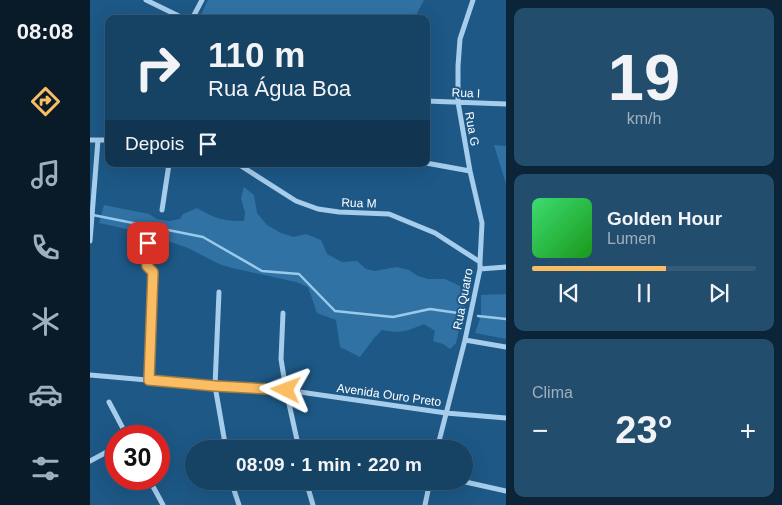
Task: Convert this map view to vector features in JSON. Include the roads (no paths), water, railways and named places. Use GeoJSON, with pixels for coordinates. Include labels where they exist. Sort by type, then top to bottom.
{"type":"FeatureCollection","features":[{"type":"Feature","properties":{"kind":"street"},"geometry":{"type":"LineString","coordinates":[[146,0],[177,15]]}},
{"type":"Feature","properties":{"kind":"street"},"geometry":{"type":"LineString","coordinates":[[194,15],[202,0]]}},
{"type":"Feature","properties":{"kind":"street","name":"Rua G"},"geometry":{"type":"LineString","coordinates":[[474,0],[460,39],[458,102],[470,171],[482,223],[480,262]]}},
{"type":"Feature","properties":{"kind":"street","name":"Rua I"},"geometry":{"type":"LineString","coordinates":[[430,101],[506,104]]}},
{"type":"Feature","properties":{"kind":"street"},"geometry":{"type":"LineString","coordinates":[[90,140],[105,140]]}},
{"type":"Feature","properties":{"kind":"street"},"geometry":{"type":"LineString","coordinates":[[90,242],[98,140]]}},
{"type":"Feature","properties":{"kind":"street"},"geometry":{"type":"LineString","coordinates":[[430,163],[470,171]]}},
{"type":"Feature","properties":{"kind":"street"},"geometry":{"type":"LineString","coordinates":[[162,210],[169,167]]}},
{"type":"Feature","properties":{"kind":"street","name":"Rua M"},"geometry":{"type":"LineString","coordinates":[[243,167],[296,201],[318,209],[339,212],[389,214],[435,233],[480,262]]}},
{"type":"Feature","properties":{"kind":"street"},"geometry":{"type":"LineString","coordinates":[[148,243],[147,266],[153,272],[149,380]]}},
{"type":"Feature","properties":{"kind":"street","name":"Rua Quatro"},"geometry":{"type":"LineString","coordinates":[[440,440],[465,340],[480,270],[480,262]]}},
{"type":"Feature","properties":{"kind":"street"},"geometry":{"type":"LineString","coordinates":[[480,270],[506,267]]}},
{"type":"Feature","properties":{"kind":"street"},"geometry":{"type":"LineString","coordinates":[[218,292],[215,386],[224,440]]}},
{"type":"Feature","properties":{"kind":"street"},"geometry":{"type":"LineString","coordinates":[[283,313],[281,359],[297,440]]}},
{"type":"Feature","properties":{"kind":"street","name":"Rua Quatro"},"geometry":{"type":"LineString","coordinates":[[465,340],[506,347]]}},
{"type":"Feature","properties":{"kind":"street","name":"Avenida Ouro Preto"},"geometry":{"type":"LineString","coordinates":[[90,375],[286,390],[446,413],[506,418]]}},
{"type":"Feature","properties":{"kind":"street"},"geometry":{"type":"LineString","coordinates":[[109,402],[121,425]]}},
{"type":"Feature","properties":{"kind":"street"},"geometry":{"type":"LineString","coordinates":[[90,461],[105,453]]}},
{"type":"Feature","properties":{"kind":"street"},"geometry":{"type":"LineString","coordinates":[[473,484],[506,491]]}},
{"type":"Feature","properties":{"kind":"street"},"geometry":{"type":"LineString","coordinates":[[155,490],[163,505]]}},
{"type":"Feature","properties":{"kind":"street"},"geometry":{"type":"LineString","coordinates":[[234,490],[239,505]]}},
{"type":"Feature","properties":{"kind":"street"},"geometry":{"type":"LineString","coordinates":[[309,490],[313,505]]}},
{"type":"Feature","properties":{"kind":"street"},"geometry":{"type":"LineString","coordinates":[[425,505],[428,490]]}},
{"type":"Feature","properties":{"kind":"waterway"},"geometry":{"type":"LineString","coordinates":[[93,215],[203,237],[262,271],[299,274],[335,311],[393,317],[430,309],[458,313]]}},
{"type":"Feature","properties":{"kind":"waterway"},"geometry":{"type":"LineString","coordinates":[[478,316],[506,319]]}}]}
